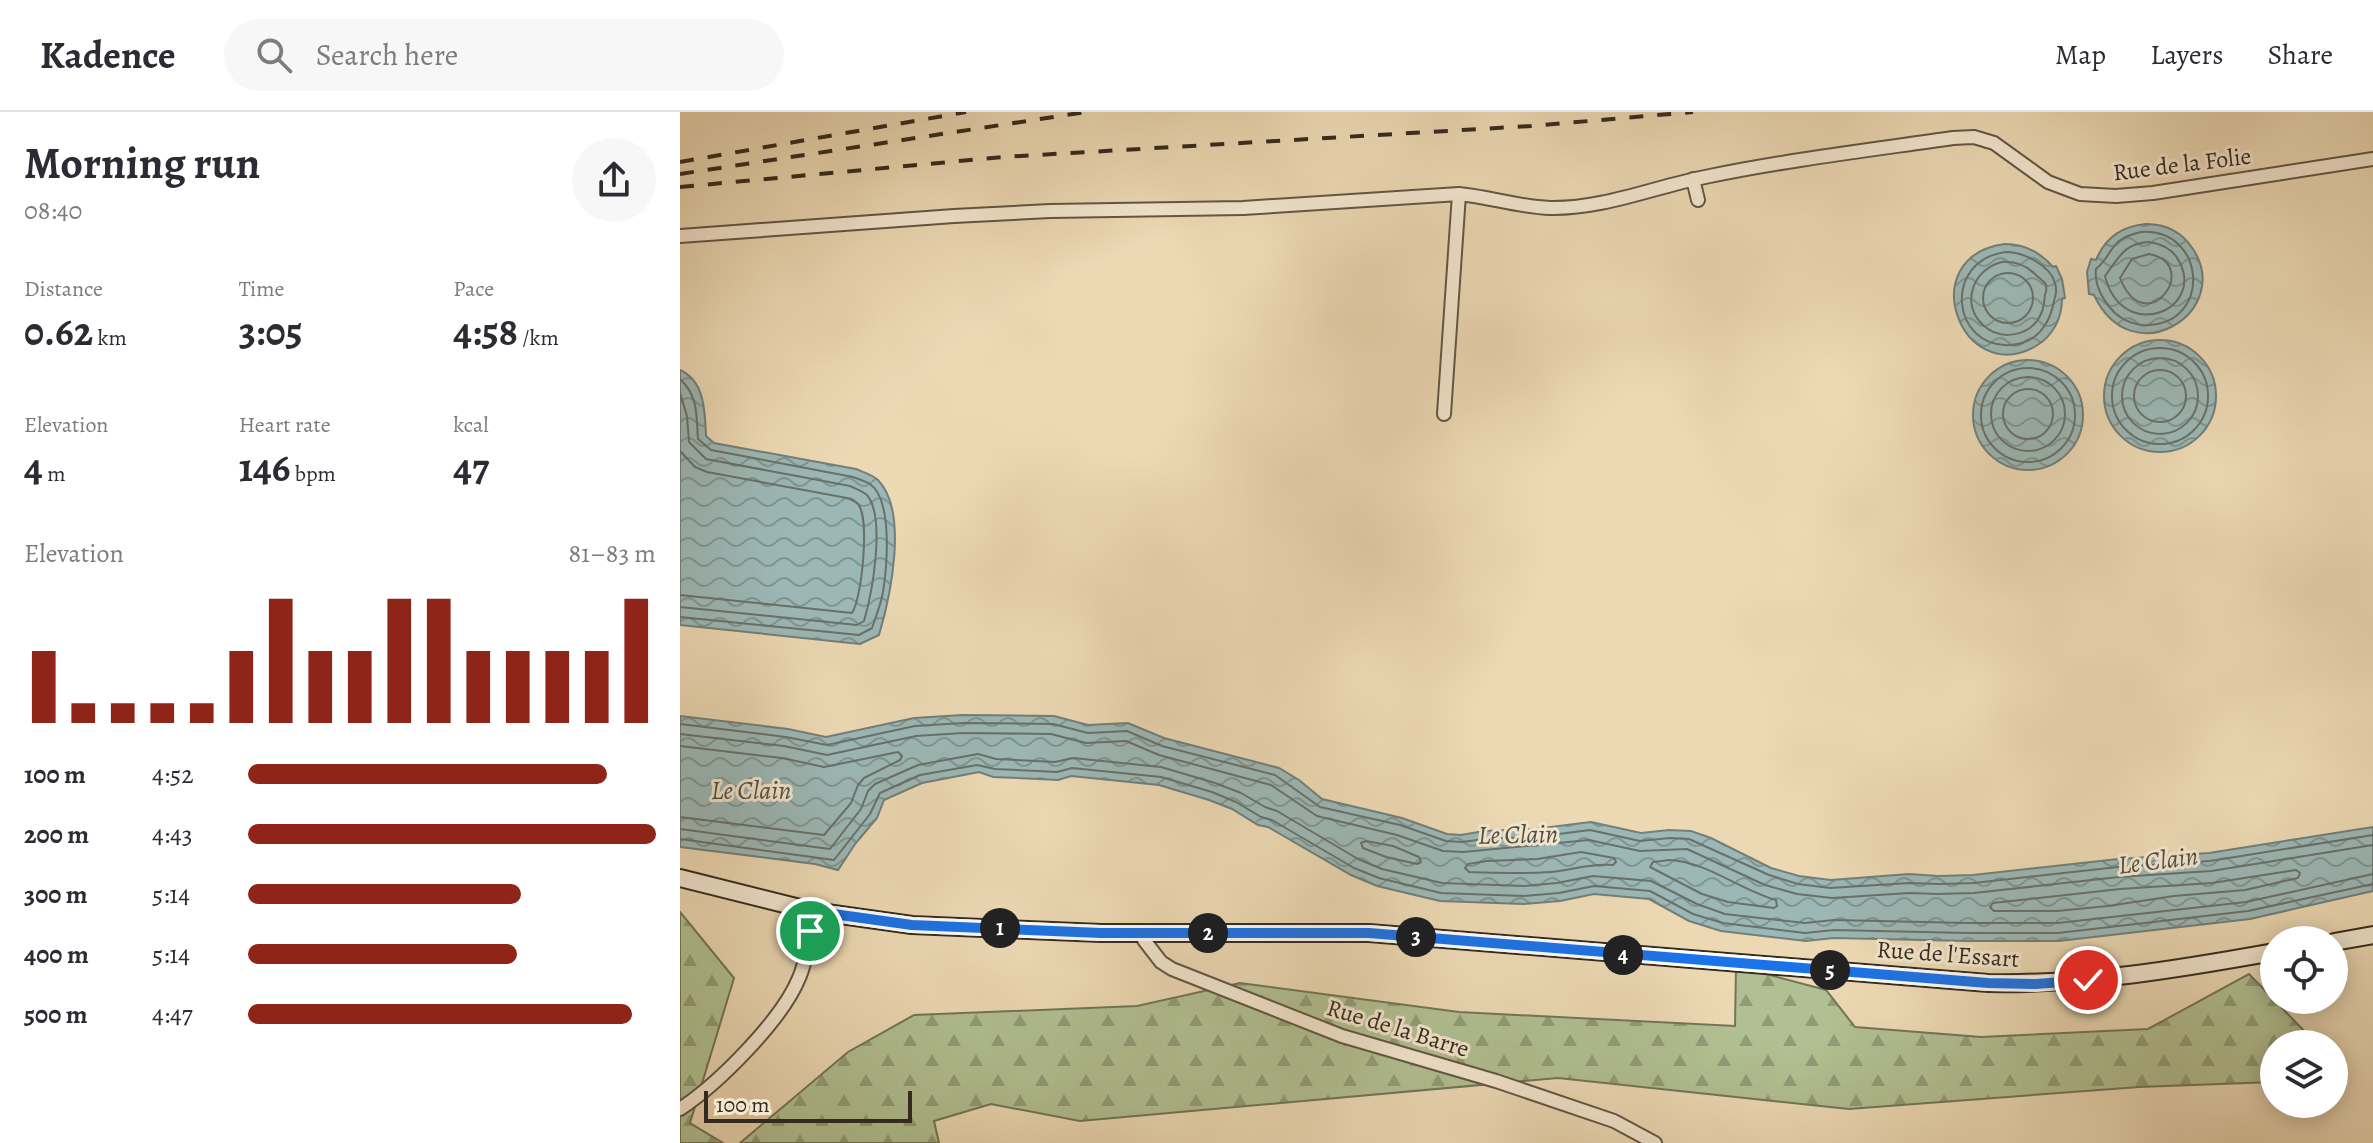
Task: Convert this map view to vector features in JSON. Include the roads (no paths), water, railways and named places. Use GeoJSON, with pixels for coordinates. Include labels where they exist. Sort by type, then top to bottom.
{"type":"FeatureCollection","features":[{"type":"Feature","properties":{"kind":"main road","name":"Rue de l'Essart"},"geometry":{"type":"LineString","coordinates":[[680,878],[812,911],[912,925],[1142,933],[1369,933],[1988,983],[2036,984],[2175,969],[2260,954]]}},
{"type":"Feature","properties":{"kind":"main road"},"geometry":{"type":"LineString","coordinates":[[2348,939],[2373,935]]}},
{"type":"Feature","properties":{"kind":"street","name":"Rue de la Folie"},"geometry":{"type":"LineString","coordinates":[[680,236],[954,216],[1243,208],[1459,194],[1552,208],[1596,203],[1724,173],[1974,137],[1994,143],[2048,182],[2080,194],[2116,196],[2373,159]]}},
{"type":"Feature","properties":{"kind":"street"},"geometry":{"type":"LineString","coordinates":[[1693,179],[1698,200]]}},
{"type":"Feature","properties":{"kind":"street"},"geometry":{"type":"LineString","coordinates":[[1444,414],[1459,194]]}},
{"type":"Feature","properties":{"kind":"street"},"geometry":{"type":"LineString","coordinates":[[684,1107],[756,1041],[792,991],[804,965],[812,911]]}},
{"type":"Feature","properties":{"kind":"street","name":"Rue de la Barre"},"geometry":{"type":"LineString","coordinates":[[1142,933],[1161,962],[1210,984],[1342,1036],[1496,1081],[1614,1121],[1655,1143]]}},
{"type":"Feature","properties":{"kind":"water"},"geometry":{"type":"Polygon","coordinates":[[[2146,224],[2166,227],[2184,238],[2193,249],[2202,272],[2200,294],[2190,313],[2173,326],[2153,333],[2131,331],[2111,319],[2094,295],[2089,294],[2087,272],[2091,259],[2096,260],[2115,234],[2146,224]]]}},
{"type":"Feature","properties":{"kind":"water"},"geometry":{"type":"Polygon","coordinates":[[[2005,244],[2032,250],[2053,267],[2056,266],[2065,298],[2062,299],[2058,320],[2047,337],[2036,346],[2009,354],[1986,350],[1969,336],[1958,316],[1954,293],[1960,271],[1977,254],[2005,244]]]}},
{"type":"Feature","properties":{"kind":"water"},"geometry":{"type":"Polygon","coordinates":[[[2160,340],[2181,344],[2200,356],[2212,375],[2216,396],[2212,417],[2200,436],[2181,448],[2160,452],[2139,448],[2120,436],[2108,417],[2104,396],[2108,375],[2120,356],[2139,344],[2160,340]]]}},
{"type":"Feature","properties":{"kind":"water"},"geometry":{"type":"Polygon","coordinates":[[[2028,360],[2049,364],[2067,376],[2079,394],[2083,415],[2079,436],[2067,454],[2049,466],[2028,470],[2007,466],[1989,454],[1977,436],[1973,415],[1977,394],[1989,376],[2007,364],[2028,360]]]}},
{"type":"Feature","properties":{"kind":"water"},"geometry":{"type":"Polygon","coordinates":[[[680,370],[699,389],[706,436],[714,443],[856,469],[878,480],[887,494],[895,533],[892,578],[879,635],[860,644],[680,625],[680,370]]]}},
{"type":"Feature","properties":{"kind":"water","name":"Le Clain"},"geometry":{"type":"Polygon","coordinates":[[[680,716],[788,729],[826,737],[914,718],[1054,716],[1088,725],[1128,723],[1164,738],[1279,768],[1322,799],[1402,818],[1447,834],[1591,822],[1641,833],[1691,831],[1771,868],[1831,880],[1909,874],[1973,875],[2118,859],[2209,853],[2373,827],[2373,891],[2250,919],[2059,941],[1834,938],[1806,941],[1721,931],[1689,921],[1649,899],[1594,894],[1524,904],[1440,901],[1377,886],[1351,875],[1232,809],[1159,785],[1071,776],[1058,780],[993,777],[979,772],[922,783],[884,800],[877,818],[838,870],[815,864],[680,847],[680,716]]]}},
{"type":"Feature","properties":{"kind":"railway"},"geometry":{"type":"LineString","coordinates":[[680,162],[966,112]]}},
{"type":"Feature","properties":{"kind":"railway"},"geometry":{"type":"LineString","coordinates":[[680,174],[1086,112]]}},
{"type":"Feature","properties":{"kind":"railway"},"geometry":{"type":"LineString","coordinates":[[680,187],[1003,157],[1531,126],[1693,112]]}}]}
